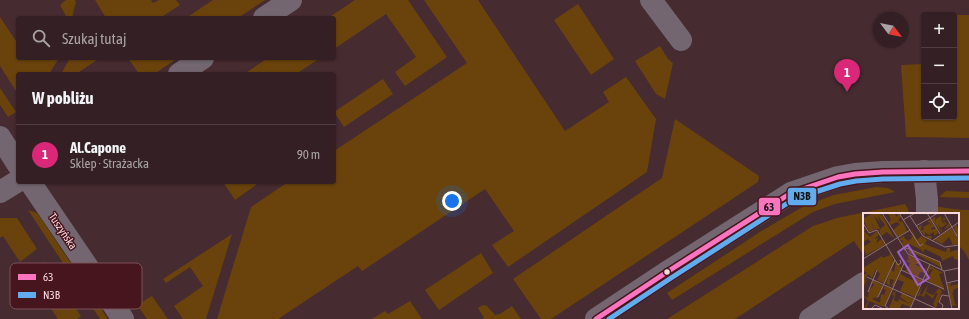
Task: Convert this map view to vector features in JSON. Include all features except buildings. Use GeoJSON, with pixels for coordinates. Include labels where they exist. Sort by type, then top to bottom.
{"type":"FeatureCollection","features":[{"type":"Feature","properties":{"kind":"street"},"geometry":{"type":"LineString","coordinates":[[267,16],[291,0]]}},
{"type":"Feature","properties":{"kind":"street"},"geometry":{"type":"LineString","coordinates":[[651,0],[681,40]]}},
{"type":"Feature","properties":{"kind":"street"},"geometry":{"type":"LineString","coordinates":[[182,72],[200,60]]}},
{"type":"Feature","properties":{"kind":"street"},"geometry":{"type":"LineString","coordinates":[[0,138],[16,162]]}},
{"type":"Feature","properties":{"kind":"street"},"geometry":{"type":"LineString","coordinates":[[924,171],[927,199],[926,213]]}},
{"type":"Feature","properties":{"kind":"street"},"geometry":{"type":"LineString","coordinates":[[596,319],[791,193],[838,177],[855,174],[882,172],[969,171]]}},
{"type":"Feature","properties":{"kind":"street"},"geometry":{"type":"LineString","coordinates":[[0,192],[16,182]]}},
{"type":"Feature","properties":{"kind":"street","name":"Tuszyńska"},"geometry":{"type":"LineString","coordinates":[[31,184],[84,263]]}},
{"type":"Feature","properties":{"kind":"street"},"geometry":{"type":"LineString","coordinates":[[810,319],[863,284]]}},
{"type":"Feature","properties":{"kind":"street","name":"Tuszyńska"},"geometry":{"type":"LineString","coordinates":[[115,309],[122,319]]}},
{"type":"Feature","properties":{"kind":"shaded area"},"geometry":{"type":"Polygon","coordinates":[[[66,0],[75,0],[76,2],[72,16],[66,16],[60,5],[66,0]]]}},
{"type":"Feature","properties":{"kind":"shaded area"},"geometry":{"type":"Polygon","coordinates":[[[95,0],[151,0],[153,3],[159,0],[176,0],[180,5],[163,16],[105,16],[95,0]]]}},
{"type":"Feature","properties":{"kind":"shaded area"},"geometry":{"type":"Polygon","coordinates":[[[213,0],[265,0],[241,16],[189,16],[213,0]]]}},
{"type":"Feature","properties":{"kind":"shaded area"},"geometry":{"type":"Polygon","coordinates":[[[355,0],[408,0],[447,57],[405,86],[395,72],[416,57],[386,14],[336,48],[336,16],[331,16],[355,0]]]}},
{"type":"Feature","properties":{"kind":"shaded area"},"geometry":{"type":"Polygon","coordinates":[[[424,0],[478,0],[565,131],[609,102],[603,92],[626,77],[656,119],[647,172],[508,267],[492,245],[514,231],[485,189],[362,271],[358,266],[278,319],[217,319],[251,207],[285,184],[336,184],[336,150],[467,63],[424,0]]]}},
{"type":"Feature","properties":{"kind":"shaded area"},"geometry":{"type":"Polygon","coordinates":[[[578,4],[614,59],[591,75],[554,20],[578,4]]]}},
{"type":"Feature","properties":{"kind":"shaded area"},"geometry":{"type":"Polygon","coordinates":[[[957,15],[969,15],[969,138],[906,137],[901,65],[921,64],[921,120],[957,120],[957,15]]]}},
{"type":"Feature","properties":{"kind":"shaded area"},"geometry":{"type":"Polygon","coordinates":[[[0,17],[16,41],[16,60],[58,60],[50,72],[16,72],[16,91],[0,66],[0,17]]]}},
{"type":"Feature","properties":{"kind":"shaded area"},"geometry":{"type":"Polygon","coordinates":[[[660,46],[668,59],[673,63],[665,99],[656,94],[635,61],[660,46]]]}},
{"type":"Feature","properties":{"kind":"shaded area"},"geometry":{"type":"Polygon","coordinates":[[[69,60],[97,60],[79,72],[62,72],[69,60]]]}},
{"type":"Feature","properties":{"kind":"shaded area"},"geometry":{"type":"Polygon","coordinates":[[[129,60],[175,60],[157,72],[138,72],[129,60]]]}},
{"type":"Feature","properties":{"kind":"shaded area"},"geometry":{"type":"Polygon","coordinates":[[[265,60],[317,60],[299,72],[247,72],[265,60]]]}},
{"type":"Feature","properties":{"kind":"shaded area"},"geometry":{"type":"Polygon","coordinates":[[[383,79],[393,94],[344,127],[336,115],[336,111],[383,79]]]}},
{"type":"Feature","properties":{"kind":"shaded area"},"geometry":{"type":"Polygon","coordinates":[[[0,88],[16,112],[8,117],[0,105],[0,88]]]}},
{"type":"Feature","properties":{"kind":"shaded area"},"geometry":{"type":"Polygon","coordinates":[[[675,119],[759,176],[758,182],[551,319],[541,319],[513,279],[662,178],[675,119]]]}},
{"type":"Feature","properties":{"kind":"shaded area"},"geometry":{"type":"Polygon","coordinates":[[[224,184],[257,184],[235,200],[224,184]]]}},
{"type":"Feature","properties":{"kind":"shaded area"},"geometry":{"type":"Polygon","coordinates":[[[876,187],[888,188],[895,192],[835,204],[813,212],[672,300],[667,293],[763,230],[806,205],[834,195],[876,187]]]}},
{"type":"Feature","properties":{"kind":"shaded area"},"geometry":{"type":"Polygon","coordinates":[[[946,191],[969,192],[969,198],[939,197],[946,191]]]}},
{"type":"Feature","properties":{"kind":"shaded area"},"geometry":{"type":"Polygon","coordinates":[[[905,204],[909,213],[863,213],[863,254],[854,241],[735,319],[667,319],[813,226],[837,218],[905,204]]]}},
{"type":"Feature","properties":{"kind":"shaded area"},"geometry":{"type":"Polygon","coordinates":[[[932,206],[969,210],[969,260],[959,246],[959,213],[932,213],[932,206]]]}},
{"type":"Feature","properties":{"kind":"shaded area"},"geometry":{"type":"Polygon","coordinates":[[[28,210],[37,213],[70,263],[63,263],[28,210]]]}},
{"type":"Feature","properties":{"kind":"shaded area"},"geometry":{"type":"Polygon","coordinates":[[[0,218],[17,218],[37,249],[20,262],[3,236],[0,238],[0,218]]]}},
{"type":"Feature","properties":{"kind":"shaded area"},"geometry":{"type":"Polygon","coordinates":[[[232,234],[206,319],[183,319],[174,306],[203,286],[190,267],[166,283],[163,279],[232,234]]]}},
{"type":"Feature","properties":{"kind":"shaded area"},"geometry":{"type":"Polygon","coordinates":[[[481,253],[493,273],[439,310],[425,290],[481,253]]]}},
{"type":"Feature","properties":{"kind":"shaded area"},"geometry":{"type":"Polygon","coordinates":[[[152,296],[168,319],[147,319],[140,309],[142,309],[142,302],[152,296]]]}},
{"type":"Feature","properties":{"kind":"shaded area"},"geometry":{"type":"Polygon","coordinates":[[[410,301],[422,319],[372,319],[385,311],[388,314],[410,301]]]}},
{"type":"Feature","properties":{"kind":"shaded area"},"geometry":{"type":"Polygon","coordinates":[[[483,305],[487,306],[495,315],[500,314],[512,306],[521,319],[482,319],[484,318],[478,308],[483,305]]]}},
{"type":"Feature","properties":{"kind":"shaded area"},"geometry":{"type":"Polygon","coordinates":[[[51,309],[76,309],[81,316],[77,319],[58,319],[51,309]]]}},
{"type":"Feature","properties":{"kind":"shaded area"},"geometry":{"type":"Polygon","coordinates":[[[93,309],[101,309],[108,319],[100,319],[93,309]]]}},
{"type":"Feature","properties":{"kind":"transit line","name":"63"},"geometry":{"type":"LineString","coordinates":[[596,319],[791,193],[838,177],[855,174],[883,172],[969,171]]}},
{"type":"Feature","properties":{"kind":"transit line","name":"N3B"},"geometry":{"type":"LineString","coordinates":[[609,319],[794,199],[840,184],[856,181],[883,179],[969,178]]}},
{"type":"Feature","properties":{"kind":"place","name":"Al.Capone"},"geometry":{"type":"Point","coordinates":[847,92]}}]}
